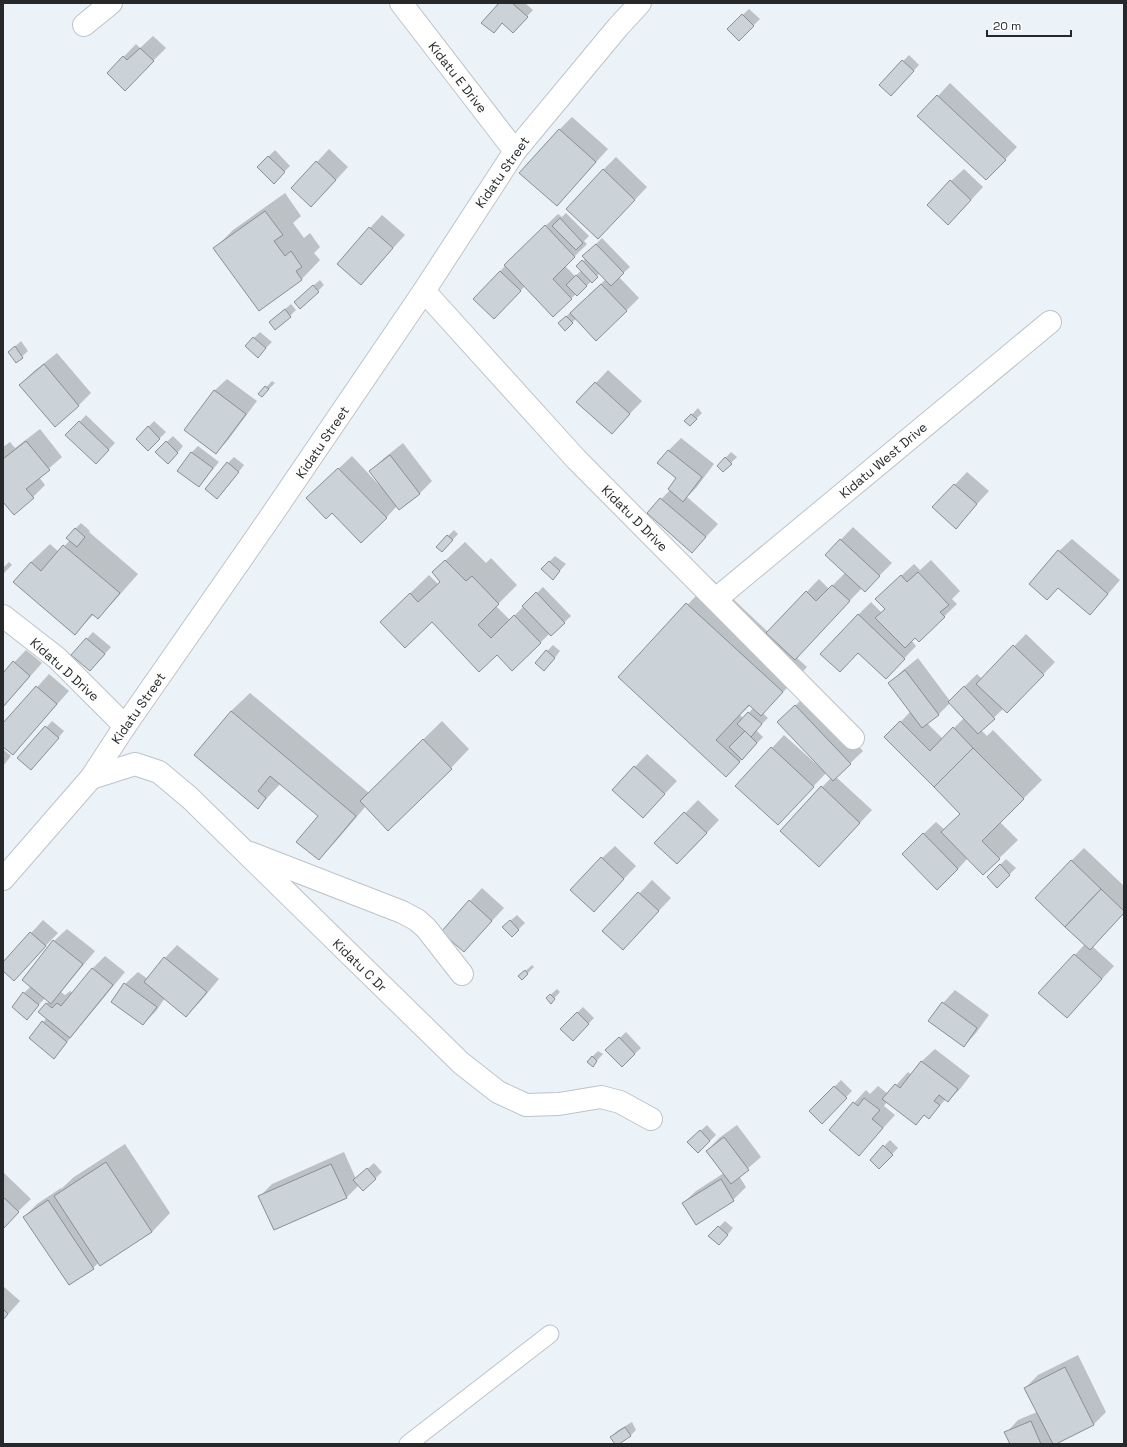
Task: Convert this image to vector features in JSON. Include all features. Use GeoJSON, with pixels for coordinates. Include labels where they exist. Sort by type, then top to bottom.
{"type":"FeatureCollection","features":[{"type":"Feature","properties":{"kind":"street"},"geometry":{"type":"LineString","coordinates":[[84,26],[111,3]]}},
{"type":"Feature","properties":{"kind":"street","name":"Kidatu E Drive"},"geometry":{"type":"LineString","coordinates":[[401,3],[515,151]]}},
{"type":"Feature","properties":{"kind":"street","name":"Kidatu Street"},"geometry":{"type":"LineString","coordinates":[[3,879],[91,778],[125,726],[270,519],[424,291],[515,151],[618,27],[640,3]]}},
{"type":"Feature","properties":{"kind":"street","name":"Kidatu D Drive"},"geometry":{"type":"LineString","coordinates":[[424,291],[576,458],[853,738]]}},
{"type":"Feature","properties":{"kind":"street","name":"Kidatu West Drive"},"geometry":{"type":"LineString","coordinates":[[716,599],[1050,322]]}},
{"type":"Feature","properties":{"kind":"street","name":"Kidatu D Drive"},"geometry":{"type":"LineString","coordinates":[[3,616],[56,658],[125,726]]}},
{"type":"Feature","properties":{"kind":"street","name":"Kidatu C Dr"},"geometry":{"type":"LineString","coordinates":[[91,778],[134,764],[159,772],[190,798],[461,1063],[498,1092],[526,1105],[559,1104],[601,1097],[620,1102],[651,1120]]}},
{"type":"Feature","properties":{"kind":"street"},"geometry":{"type":"LineString","coordinates":[[243,851],[381,903],[417,920],[426,928],[462,974]]}},
{"type":"Feature","properties":{"kind":"lane"},"geometry":{"type":"LineString","coordinates":[[408,1444],[550,1334]]}},
{"type":"Feature","properties":{"kind":"building"},"geometry":{"type":"Polygon","coordinates":[[[499,3],[512,3],[528,17],[513,33],[502,23],[494,33],[481,23],[499,3]]]}},
{"type":"Feature","properties":{"kind":"building"},"geometry":{"type":"Polygon","coordinates":[[[742,14],[754,26],[739,41],[727,29],[742,14]]]}},
{"type":"Feature","properties":{"kind":"building"},"geometry":{"type":"Polygon","coordinates":[[[140,48],[154,61],[125,91],[107,73],[123,56],[127,60],[140,48]]]}},
{"type":"Feature","properties":{"kind":"building"},"geometry":{"type":"Polygon","coordinates":[[[902,60],[914,71],[891,96],[879,85],[902,60]]]}},
{"type":"Feature","properties":{"kind":"building"},"geometry":{"type":"Polygon","coordinates":[[[937,95],[1006,160],[986,180],[917,116],[937,95]]]}},
{"type":"Feature","properties":{"kind":"building"},"geometry":{"type":"Polygon","coordinates":[[[559,129],[596,162],[557,206],[519,173],[559,129]]]}},
{"type":"Feature","properties":{"kind":"building"},"geometry":{"type":"Polygon","coordinates":[[[268,156],[285,172],[274,184],[257,167],[268,156]]]}},
{"type":"Feature","properties":{"kind":"building"},"geometry":{"type":"Polygon","coordinates":[[[316,161],[336,180],[311,207],[291,188],[316,161]]]}},
{"type":"Feature","properties":{"kind":"building"},"geometry":{"type":"Polygon","coordinates":[[[603,169],[635,200],[598,239],[566,209],[603,169]]]}},
{"type":"Feature","properties":{"kind":"building"},"geometry":{"type":"Polygon","coordinates":[[[950,180],[971,200],[948,225],[927,205],[950,180]]]}},
{"type":"Feature","properties":{"kind":"building"},"geometry":{"type":"Polygon","coordinates":[[[265,211],[283,235],[274,241],[285,256],[291,251],[302,267],[296,271],[302,280],[259,311],[213,248],[265,211]]]}},
{"type":"Feature","properties":{"kind":"building"},"geometry":{"type":"Polygon","coordinates":[[[560,218],[583,243],[576,250],[552,226],[560,218]]]}},
{"type":"Feature","properties":{"kind":"building"},"geometry":{"type":"Polygon","coordinates":[[[545,225],[575,257],[553,279],[572,299],[553,317],[504,265],[545,225]]]}},
{"type":"Feature","properties":{"kind":"building"},"geometry":{"type":"Polygon","coordinates":[[[369,227],[393,248],[361,285],[337,264],[369,227]]]}},
{"type":"Feature","properties":{"kind":"building"},"geometry":{"type":"Polygon","coordinates":[[[596,244],[624,273],[611,286],[582,256],[596,244]]]}},
{"type":"Feature","properties":{"kind":"building"},"geometry":{"type":"Polygon","coordinates":[[[582,260],[598,277],[592,283],[576,266],[582,260]]]}},
{"type":"Feature","properties":{"kind":"building"},"geometry":{"type":"Polygon","coordinates":[[[500,271],[521,291],[494,319],[473,299],[500,271]]]}},
{"type":"Feature","properties":{"kind":"building"},"geometry":{"type":"Polygon","coordinates":[[[576,275],[587,286],[577,296],[566,285],[576,275]]]}},
{"type":"Feature","properties":{"kind":"building"},"geometry":{"type":"Polygon","coordinates":[[[601,284],[627,311],[596,341],[570,313],[601,284]]]}},
{"type":"Feature","properties":{"kind":"building"},"geometry":{"type":"Polygon","coordinates":[[[313,285],[319,292],[300,309],[294,302],[313,285]]]}},
{"type":"Feature","properties":{"kind":"building"},"geometry":{"type":"Polygon","coordinates":[[[285,309],[291,317],[275,330],[269,322],[285,309]]]}},
{"type":"Feature","properties":{"kind":"building"},"geometry":{"type":"Polygon","coordinates":[[[566,316],[573,323],[565,331],[558,323],[566,316]]]}},
{"type":"Feature","properties":{"kind":"building"},"geometry":{"type":"Polygon","coordinates":[[[253,337],[266,348],[258,358],[245,346],[253,337]]]}},
{"type":"Feature","properties":{"kind":"building"},"geometry":{"type":"Polygon","coordinates":[[[15,346],[23,358],[16,363],[8,352],[15,346]]]}},
{"type":"Feature","properties":{"kind":"building"},"geometry":{"type":"Polygon","coordinates":[[[44,364],[79,406],[55,427],[19,385],[44,364]]]}},
{"type":"Feature","properties":{"kind":"building"},"geometry":{"type":"Polygon","coordinates":[[[595,382],[630,414],[612,434],[576,402],[595,382]]]}},
{"type":"Feature","properties":{"kind":"building"},"geometry":{"type":"Polygon","coordinates":[[[265,386],[269,389],[262,397],[258,394],[265,386]]]}},
{"type":"Feature","properties":{"kind":"building"},"geometry":{"type":"Polygon","coordinates":[[[214,390],[246,414],[216,454],[184,430],[214,390]]]}},
{"type":"Feature","properties":{"kind":"building"},"geometry":{"type":"Polygon","coordinates":[[[691,414],[697,419],[690,426],[684,421],[691,414]]]}},
{"type":"Feature","properties":{"kind":"building"},"geometry":{"type":"Polygon","coordinates":[[[79,421],[109,450],[96,464],[65,435],[79,421]]]}},
{"type":"Feature","properties":{"kind":"building"},"geometry":{"type":"Polygon","coordinates":[[[148,426],[160,439],[148,451],[136,439],[148,426]]]}},
{"type":"Feature","properties":{"kind":"building"},"geometry":{"type":"Polygon","coordinates":[[[26,441],[50,470],[26,489],[34,498],[14,515],[3,502],[3,459],[26,441]]]}},
{"type":"Feature","properties":{"kind":"building"},"geometry":{"type":"Polygon","coordinates":[[[166,441],[178,453],[168,464],[155,452],[166,441]]]}},
{"type":"Feature","properties":{"kind":"building"},"geometry":{"type":"Polygon","coordinates":[[[668,450],[702,477],[683,502],[668,489],[676,478],[657,463],[668,450]]]}},
{"type":"Feature","properties":{"kind":"building"},"geometry":{"type":"Polygon","coordinates":[[[191,452],[213,468],[199,487],[177,471],[191,452]]]}},
{"type":"Feature","properties":{"kind":"building"},"geometry":{"type":"Polygon","coordinates":[[[390,455],[420,494],[399,510],[369,471],[390,455]]]}},
{"type":"Feature","properties":{"kind":"building"},"geometry":{"type":"Polygon","coordinates":[[[725,457],[732,464],[723,472],[717,466],[725,457]]]}},
{"type":"Feature","properties":{"kind":"building"},"geometry":{"type":"Polygon","coordinates":[[[227,462],[239,472],[217,499],[205,489],[227,462]]]}},
{"type":"Feature","properties":{"kind":"building"},"geometry":{"type":"Polygon","coordinates":[[[338,468],[387,518],[361,543],[332,513],[326,519],[306,498],[338,468]]]}},
{"type":"Feature","properties":{"kind":"building"},"geometry":{"type":"Polygon","coordinates":[[[954,484],[977,504],[956,529],[932,507],[954,484]]]}},
{"type":"Feature","properties":{"kind":"building"},"geometry":{"type":"Polygon","coordinates":[[[660,498],[706,537],[692,553],[647,513],[660,498]]]}},
{"type":"Feature","properties":{"kind":"building"},"geometry":{"type":"Polygon","coordinates":[[[75,528],[85,537],[77,547],[66,538],[75,528]]]}},
{"type":"Feature","properties":{"kind":"building"},"geometry":{"type":"Polygon","coordinates":[[[447,535],[453,540],[442,552],[436,547],[447,535]]]}},
{"type":"Feature","properties":{"kind":"building"},"geometry":{"type":"Polygon","coordinates":[[[840,539],[880,576],[865,592],[825,555],[840,539]]]}},
{"type":"Feature","properties":{"kind":"building"},"geometry":{"type":"Polygon","coordinates":[[[63,545],[120,593],[98,619],[92,614],[75,635],[13,582],[31,562],[41,571],[63,545]]]}},
{"type":"Feature","properties":{"kind":"building"},"geometry":{"type":"Polygon","coordinates":[[[1058,550],[1108,594],[1090,615],[1058,588],[1047,600],[1029,584],[1058,550]]]}},
{"type":"Feature","properties":{"kind":"building"},"geometry":{"type":"Polygon","coordinates":[[[445,560],[466,581],[472,576],[499,604],[478,625],[491,638],[514,615],[541,643],[512,671],[497,655],[479,672],[432,622],[405,648],[380,622],[410,593],[418,602],[440,582],[432,572],[445,560]]]}},
{"type":"Feature","properties":{"kind":"building"},"geometry":{"type":"Polygon","coordinates":[[[549,561],[560,571],[553,580],[541,569],[549,561]]]}},
{"type":"Feature","properties":{"kind":"building"},"geometry":{"type":"Polygon","coordinates":[[[918,572],[949,605],[940,612],[945,617],[919,642],[915,638],[905,648],[875,618],[885,609],[875,599],[901,575],[907,582],[918,572]]]}},
{"type":"Feature","properties":{"kind":"building"},"geometry":{"type":"Polygon","coordinates":[[[832,585],[850,601],[795,660],[766,633],[806,591],[816,601],[832,585]]]}},
{"type":"Feature","properties":{"kind":"building"},"geometry":{"type":"Polygon","coordinates":[[[536,592],[565,623],[551,636],[522,606],[536,592]]]}},
{"type":"Feature","properties":{"kind":"building"},"geometry":{"type":"Polygon","coordinates":[[[686,603],[783,692],[761,716],[749,705],[716,740],[740,762],[726,777],[618,677],[686,603]]]}},
{"type":"Feature","properties":{"kind":"building"},"geometry":{"type":"Polygon","coordinates":[[[858,614],[905,659],[886,679],[858,653],[840,672],[820,654],[858,614]]]}},
{"type":"Feature","properties":{"kind":"building"},"geometry":{"type":"Polygon","coordinates":[[[86,638],[105,654],[90,671],[71,655],[86,638]]]}},
{"type":"Feature","properties":{"kind":"building"},"geometry":{"type":"Polygon","coordinates":[[[1013,645],[1044,675],[1007,713],[976,684],[1013,645]]]}},
{"type":"Feature","properties":{"kind":"building"},"geometry":{"type":"Polygon","coordinates":[[[546,650],[555,658],[544,671],[535,663],[546,650]]]}},
{"type":"Feature","properties":{"kind":"building"},"geometry":{"type":"Polygon","coordinates":[[[13,661],[30,676],[3,707],[3,673],[13,661]]]}},
{"type":"Feature","properties":{"kind":"building"},"geometry":{"type":"Polygon","coordinates":[[[905,670],[939,715],[922,728],[888,683],[905,670]]]}},
{"type":"Feature","properties":{"kind":"building"},"geometry":{"type":"Polygon","coordinates":[[[36,686],[57,704],[13,755],[3,747],[3,723],[36,686]]]}},
{"type":"Feature","properties":{"kind":"building"},"geometry":{"type":"Polygon","coordinates":[[[964,686],[995,719],[978,734],[948,702],[964,686]]]}},
{"type":"Feature","properties":{"kind":"building"},"geometry":{"type":"Polygon","coordinates":[[[795,705],[851,764],[833,781],[777,722],[795,705]]]}},
{"type":"Feature","properties":{"kind":"building"},"geometry":{"type":"Polygon","coordinates":[[[231,711],[356,816],[319,860],[296,842],[318,816],[270,776],[258,791],[266,798],[258,809],[194,755],[231,711]]]}},
{"type":"Feature","properties":{"kind":"building"},"geometry":{"type":"Polygon","coordinates":[[[748,712],[762,724],[751,737],[737,724],[748,712]]]}},
{"type":"Feature","properties":{"kind":"building"},"geometry":{"type":"Polygon","coordinates":[[[900,721],[930,751],[953,727],[973,748],[934,787],[884,737],[900,721]]]}},
{"type":"Feature","properties":{"kind":"building"},"geometry":{"type":"Polygon","coordinates":[[[45,726],[59,738],[31,770],[17,758],[45,726]]]}},
{"type":"Feature","properties":{"kind":"building"},"geometry":{"type":"Polygon","coordinates":[[[745,731],[757,743],[742,760],[729,747],[745,731]]]}},
{"type":"Feature","properties":{"kind":"building"},"geometry":{"type":"Polygon","coordinates":[[[423,739],[452,769],[388,831],[360,801],[423,739]]]}},
{"type":"Feature","properties":{"kind":"building"},"geometry":{"type":"Polygon","coordinates":[[[771,747],[814,787],[778,825],[735,786],[771,747]]]}},
{"type":"Feature","properties":{"kind":"building"},"geometry":{"type":"Polygon","coordinates":[[[973,748],[1024,799],[982,841],[1000,859],[983,875],[941,832],[960,814],[934,787],[973,748]]]}},
{"type":"Feature","properties":{"kind":"building"},"geometry":{"type":"Polygon","coordinates":[[[634,766],[665,794],[643,818],[612,790],[634,766]]]}},
{"type":"Feature","properties":{"kind":"building"},"geometry":{"type":"Polygon","coordinates":[[[821,786],[860,823],[819,867],[780,831],[821,786]]]}},
{"type":"Feature","properties":{"kind":"building"},"geometry":{"type":"Polygon","coordinates":[[[684,812],[707,833],[677,864],[654,843],[684,812]]]}},
{"type":"Feature","properties":{"kind":"building"},"geometry":{"type":"Polygon","coordinates":[[[923,833],[958,869],[937,890],[902,854],[923,833]]]}},
{"type":"Feature","properties":{"kind":"building"},"geometry":{"type":"Polygon","coordinates":[[[601,857],[624,879],[594,912],[570,890],[601,857]]]}},
{"type":"Feature","properties":{"kind":"building"},"geometry":{"type":"Polygon","coordinates":[[[1071,860],[1101,889],[1065,927],[1035,898],[1071,860]]]}},
{"type":"Feature","properties":{"kind":"building"},"geometry":{"type":"Polygon","coordinates":[[[1000,864],[1010,875],[997,888],[987,877],[1000,864]]]}},
{"type":"Feature","properties":{"kind":"building"},"geometry":{"type":"Polygon","coordinates":[[[1101,889],[1124,911],[1124,913],[1090,950],[1065,927],[1101,889]]]}},
{"type":"Feature","properties":{"kind":"building"},"geometry":{"type":"Polygon","coordinates":[[[638,892],[659,911],[623,950],[602,931],[638,892]]]}},
{"type":"Feature","properties":{"kind":"building"},"geometry":{"type":"Polygon","coordinates":[[[469,900],[492,921],[464,952],[441,932],[469,900]]]}},
{"type":"Feature","properties":{"kind":"building"},"geometry":{"type":"Polygon","coordinates":[[[510,920],[519,930],[512,937],[502,927],[510,920]]]}},
{"type":"Feature","properties":{"kind":"building"},"geometry":{"type":"Polygon","coordinates":[[[30,932],[46,946],[14,981],[3,971],[3,962],[30,932]]]}},
{"type":"Feature","properties":{"kind":"building"},"geometry":{"type":"Polygon","coordinates":[[[53,940],[83,964],[51,1004],[22,980],[53,940]]]}},
{"type":"Feature","properties":{"kind":"building"},"geometry":{"type":"Polygon","coordinates":[[[1074,954],[1102,979],[1067,1018],[1038,993],[1074,954]]]}},
{"type":"Feature","properties":{"kind":"building"},"geometry":{"type":"Polygon","coordinates":[[[164,957],[207,992],[186,1017],[144,982],[164,957]]]}},
{"type":"Feature","properties":{"kind":"building"},"geometry":{"type":"Polygon","coordinates":[[[92,968],[113,985],[70,1038],[38,1012],[46,1003],[52,1008],[57,1003],[61,1006],[92,968]]]}},
{"type":"Feature","properties":{"kind":"building"},"geometry":{"type":"Polygon","coordinates":[[[525,970],[528,974],[522,980],[518,976],[525,970]]]}},
{"type":"Feature","properties":{"kind":"building"},"geometry":{"type":"Polygon","coordinates":[[[124,983],[157,1007],[143,1025],[111,1002],[124,983]]]}},
{"type":"Feature","properties":{"kind":"building"},"geometry":{"type":"Polygon","coordinates":[[[23,992],[39,1005],[27,1020],[12,1007],[23,992]]]}},
{"type":"Feature","properties":{"kind":"building"},"geometry":{"type":"Polygon","coordinates":[[[550,994],[555,999],[551,1004],[546,998],[550,994]]]}},
{"type":"Feature","properties":{"kind":"building"},"geometry":{"type":"Polygon","coordinates":[[[942,1002],[977,1028],[964,1047],[928,1021],[942,1002]]]}},
{"type":"Feature","properties":{"kind":"building"},"geometry":{"type":"Polygon","coordinates":[[[577,1012],[589,1024],[573,1041],[560,1029],[577,1012]]]}},
{"type":"Feature","properties":{"kind":"building"},"geometry":{"type":"Polygon","coordinates":[[[42,1021],[67,1042],[54,1059],[29,1038],[42,1021]]]}},
{"type":"Feature","properties":{"kind":"building"},"geometry":{"type":"Polygon","coordinates":[[[619,1037],[635,1054],[622,1067],[605,1050],[619,1037]]]}},
{"type":"Feature","properties":{"kind":"building"},"geometry":{"type":"Polygon","coordinates":[[[592,1056],[597,1061],[593,1067],[587,1062],[592,1056]]]}},
{"type":"Feature","properties":{"kind":"building"},"geometry":{"type":"Polygon","coordinates":[[[921,1061],[958,1089],[948,1102],[939,1095],[934,1101],[940,1105],[929,1119],[924,1115],[916,1125],[882,1099],[895,1084],[900,1088],[921,1061]]]}},
{"type":"Feature","properties":{"kind":"building"},"geometry":{"type":"Polygon","coordinates":[[[834,1086],[847,1098],[822,1124],[809,1111],[834,1086]]]}},
{"type":"Feature","properties":{"kind":"building"},"geometry":{"type":"Polygon","coordinates":[[[864,1098],[880,1110],[872,1119],[883,1128],[859,1156],[829,1130],[853,1102],[858,1106],[864,1098]]]}},
{"type":"Feature","properties":{"kind":"building"},"geometry":{"type":"Polygon","coordinates":[[[700,1130],[710,1141],[698,1153],[687,1142],[700,1130]]]}},
{"type":"Feature","properties":{"kind":"building"},"geometry":{"type":"Polygon","coordinates":[[[724,1137],[749,1170],[731,1184],[706,1151],[724,1137]]]}},
{"type":"Feature","properties":{"kind":"building"},"geometry":{"type":"Polygon","coordinates":[[[883,1145],[893,1155],[879,1169],[870,1160],[883,1145]]]}},
{"type":"Feature","properties":{"kind":"building"},"geometry":{"type":"Polygon","coordinates":[[[106,1162],[152,1232],[100,1266],[54,1196],[106,1162]]]}},
{"type":"Feature","properties":{"kind":"building"},"geometry":{"type":"Polygon","coordinates":[[[331,1164],[347,1198],[274,1230],[258,1196],[331,1164]]]}},
{"type":"Feature","properties":{"kind":"building"},"geometry":{"type":"Polygon","coordinates":[[[367,1168],[376,1179],[363,1191],[353,1180],[367,1168]]]}},
{"type":"Feature","properties":{"kind":"building"},"geometry":{"type":"Polygon","coordinates":[[[721,1179],[734,1201],[696,1225],[682,1203],[721,1179]]]}},
{"type":"Feature","properties":{"kind":"building"},"geometry":{"type":"Polygon","coordinates":[[[3,1197],[19,1212],[4,1228],[3,1227],[3,1197]]]}},
{"type":"Feature","properties":{"kind":"building"},"geometry":{"type":"Polygon","coordinates":[[[48,1200],[94,1269],[69,1285],[23,1217],[48,1200]]]}},
{"type":"Feature","properties":{"kind":"building"},"geometry":{"type":"Polygon","coordinates":[[[718,1226],[728,1235],[719,1245],[708,1236],[718,1226]]]}},
{"type":"Feature","properties":{"kind":"building"},"geometry":{"type":"Polygon","coordinates":[[[3,1309],[8,1314],[3,1320],[3,1309]]]}},
{"type":"Feature","properties":{"kind":"building"},"geometry":{"type":"Polygon","coordinates":[[[1065,1367],[1094,1425],[1056,1444],[1053,1444],[1024,1388],[1065,1367]]]}},
{"type":"Feature","properties":{"kind":"building"},"geometry":{"type":"Polygon","coordinates":[[[1031,1421],[1041,1444],[1010,1444],[1004,1432],[1031,1421]]]}},
{"type":"Feature","properties":{"kind":"building"},"geometry":{"type":"Polygon","coordinates":[[[625,1427],[631,1436],[619,1444],[615,1444],[610,1437],[625,1427]]]}}]}
